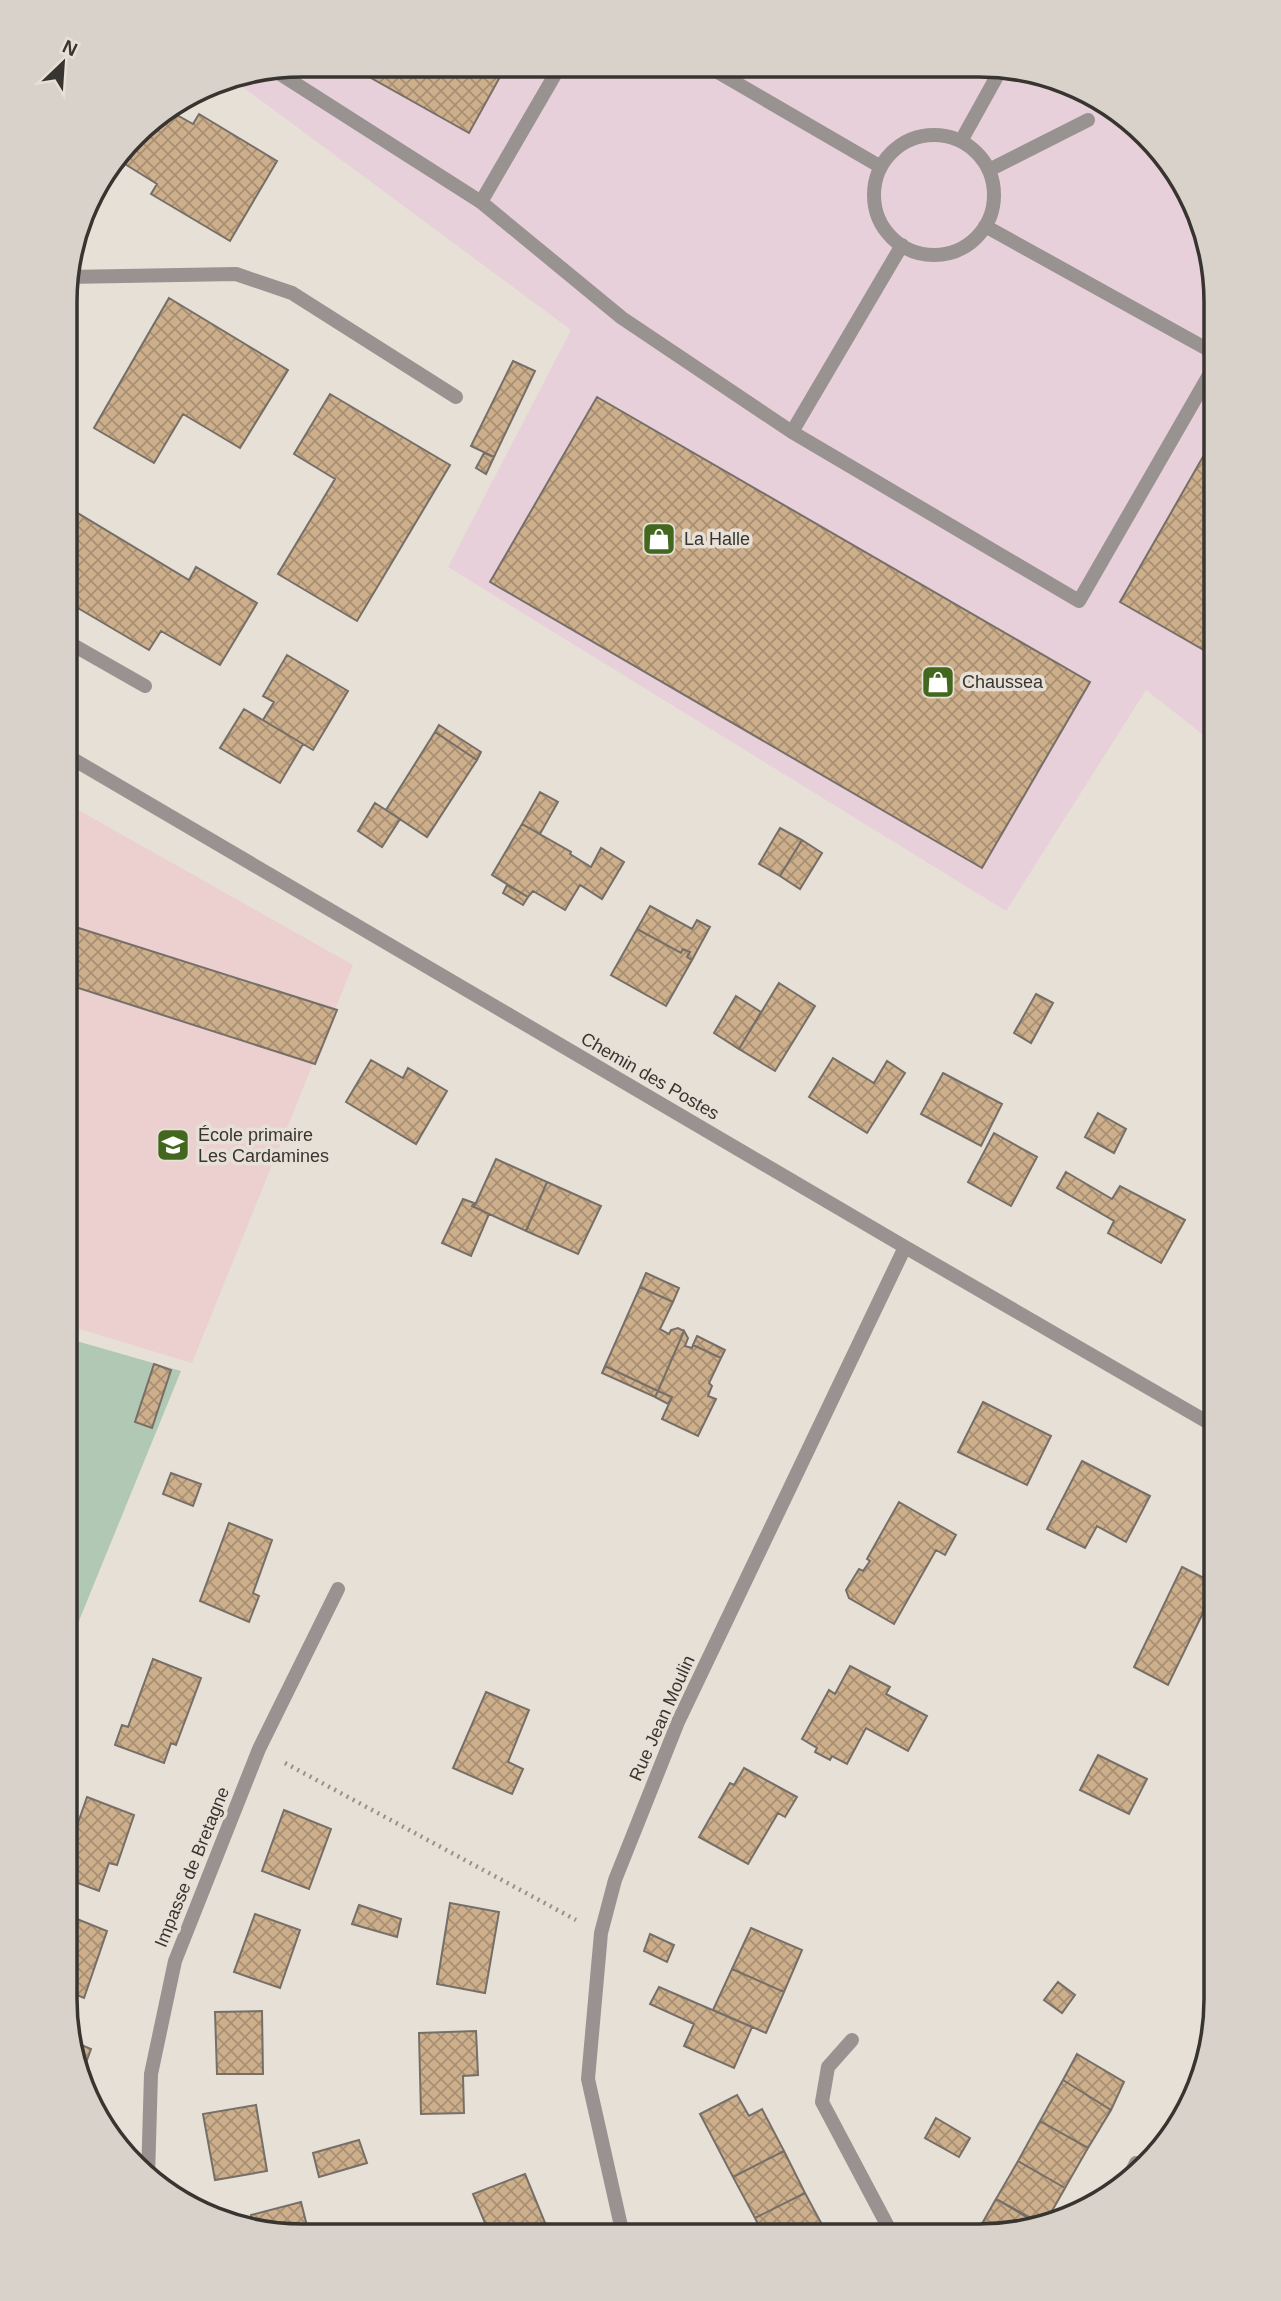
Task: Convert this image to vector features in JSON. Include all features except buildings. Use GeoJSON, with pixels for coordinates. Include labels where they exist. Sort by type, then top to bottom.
{"type":"FeatureCollection","features":[{"type":"Feature","properties":{"kind":"street"},"geometry":{"type":"LineString","coordinates":[[286,77],[481,202],[622,318],[792,432],[1079,601],[1204,384]]}},
{"type":"Feature","properties":{"kind":"street"},"geometry":{"type":"LineString","coordinates":[[481,202],[554,77]]}},
{"type":"Feature","properties":{"kind":"street"},"geometry":{"type":"LineString","coordinates":[[726,77],[881,167]]}},
{"type":"Feature","properties":{"kind":"street"},"geometry":{"type":"LineString","coordinates":[[961,141],[996,77]]}},
{"type":"Feature","properties":{"kind":"street"},"geometry":{"type":"LineString","coordinates":[[989,170],[1088,120]]}},
{"type":"Feature","properties":{"kind":"street"},"geometry":{"type":"LineString","coordinates":[[925,135],[943,135],[961,141],[977,153],[989,170],[994,188],[993,208],[985,226],[973,240],[957,250],[938,255],[919,253],[888,234],[879,219],[874,201],[875,184],[881,167],[892,152],[906,141],[925,135]]}},
{"type":"Feature","properties":{"kind":"street"},"geometry":{"type":"LineString","coordinates":[[985,226],[1204,347]]}},
{"type":"Feature","properties":{"kind":"street"},"geometry":{"type":"LineString","coordinates":[[792,432],[902,245]]}},
{"type":"Feature","properties":{"kind":"street"},"geometry":{"type":"LineString","coordinates":[[79,276],[236,274],[292,293],[456,397]]}},
{"type":"Feature","properties":{"kind":"street"},"geometry":{"type":"LineString","coordinates":[[77,647],[145,686]]}},
{"type":"Feature","properties":{"kind":"street","name":"Chemin des Postes"},"geometry":{"type":"LineString","coordinates":[[77,761],[905,1248],[1204,1420]]}},
{"type":"Feature","properties":{"kind":"street","name":"Rue Jean Moulin"},"geometry":{"type":"LineString","coordinates":[[621,2224],[588,2079],[601,1933],[615,1880],[678,1722],[905,1248]]}},
{"type":"Feature","properties":{"kind":"street","name":"Impasse de Bretagne"},"geometry":{"type":"LineString","coordinates":[[148,2163],[151,2074],[176,1961],[259,1749],[338,1589]]}},
{"type":"Feature","properties":{"kind":"street"},"geometry":{"type":"LineString","coordinates":[[852,2040],[828,2067],[822,2102],[887,2224]]}},
{"type":"Feature","properties":{"kind":"path"},"geometry":{"type":"LineString","coordinates":[[259,1749],[601,1933]]}},
{"type":"Feature","properties":{"kind":"shaded area"},"geometry":{"type":"Polygon","coordinates":[[[288,77],[993,77],[1023,81],[1051,89],[1104,115],[1148,154],[1166,177],[1192,230],[1202,273],[1204,736],[1146,690],[1006,911],[448,567],[571,330],[241,86],[288,77]]]}},
{"type":"Feature","properties":{"kind":"shaded area","name":"École primaire Les Cardamines"},"geometry":{"type":"Polygon","coordinates":[[[77,809],[353,965],[192,1363],[77,1328],[77,809]]]}},
{"type":"Feature","properties":{"kind":"green space"},"geometry":{"type":"Polygon","coordinates":[[[77,1341],[181,1371],[77,1626],[77,1341]]]}},
{"type":"Feature","properties":{"kind":"place","name":"La Halle"},"geometry":{"type":"Point","coordinates":[659,539]}},
{"type":"Feature","properties":{"kind":"place","name":"Chaussea"},"geometry":{"type":"Point","coordinates":[938,682]}},
{"type":"Feature","properties":{"kind":"place","name":"École primaire Les Cardamines"},"geometry":{"type":"Point","coordinates":[173,1145]}}]}
